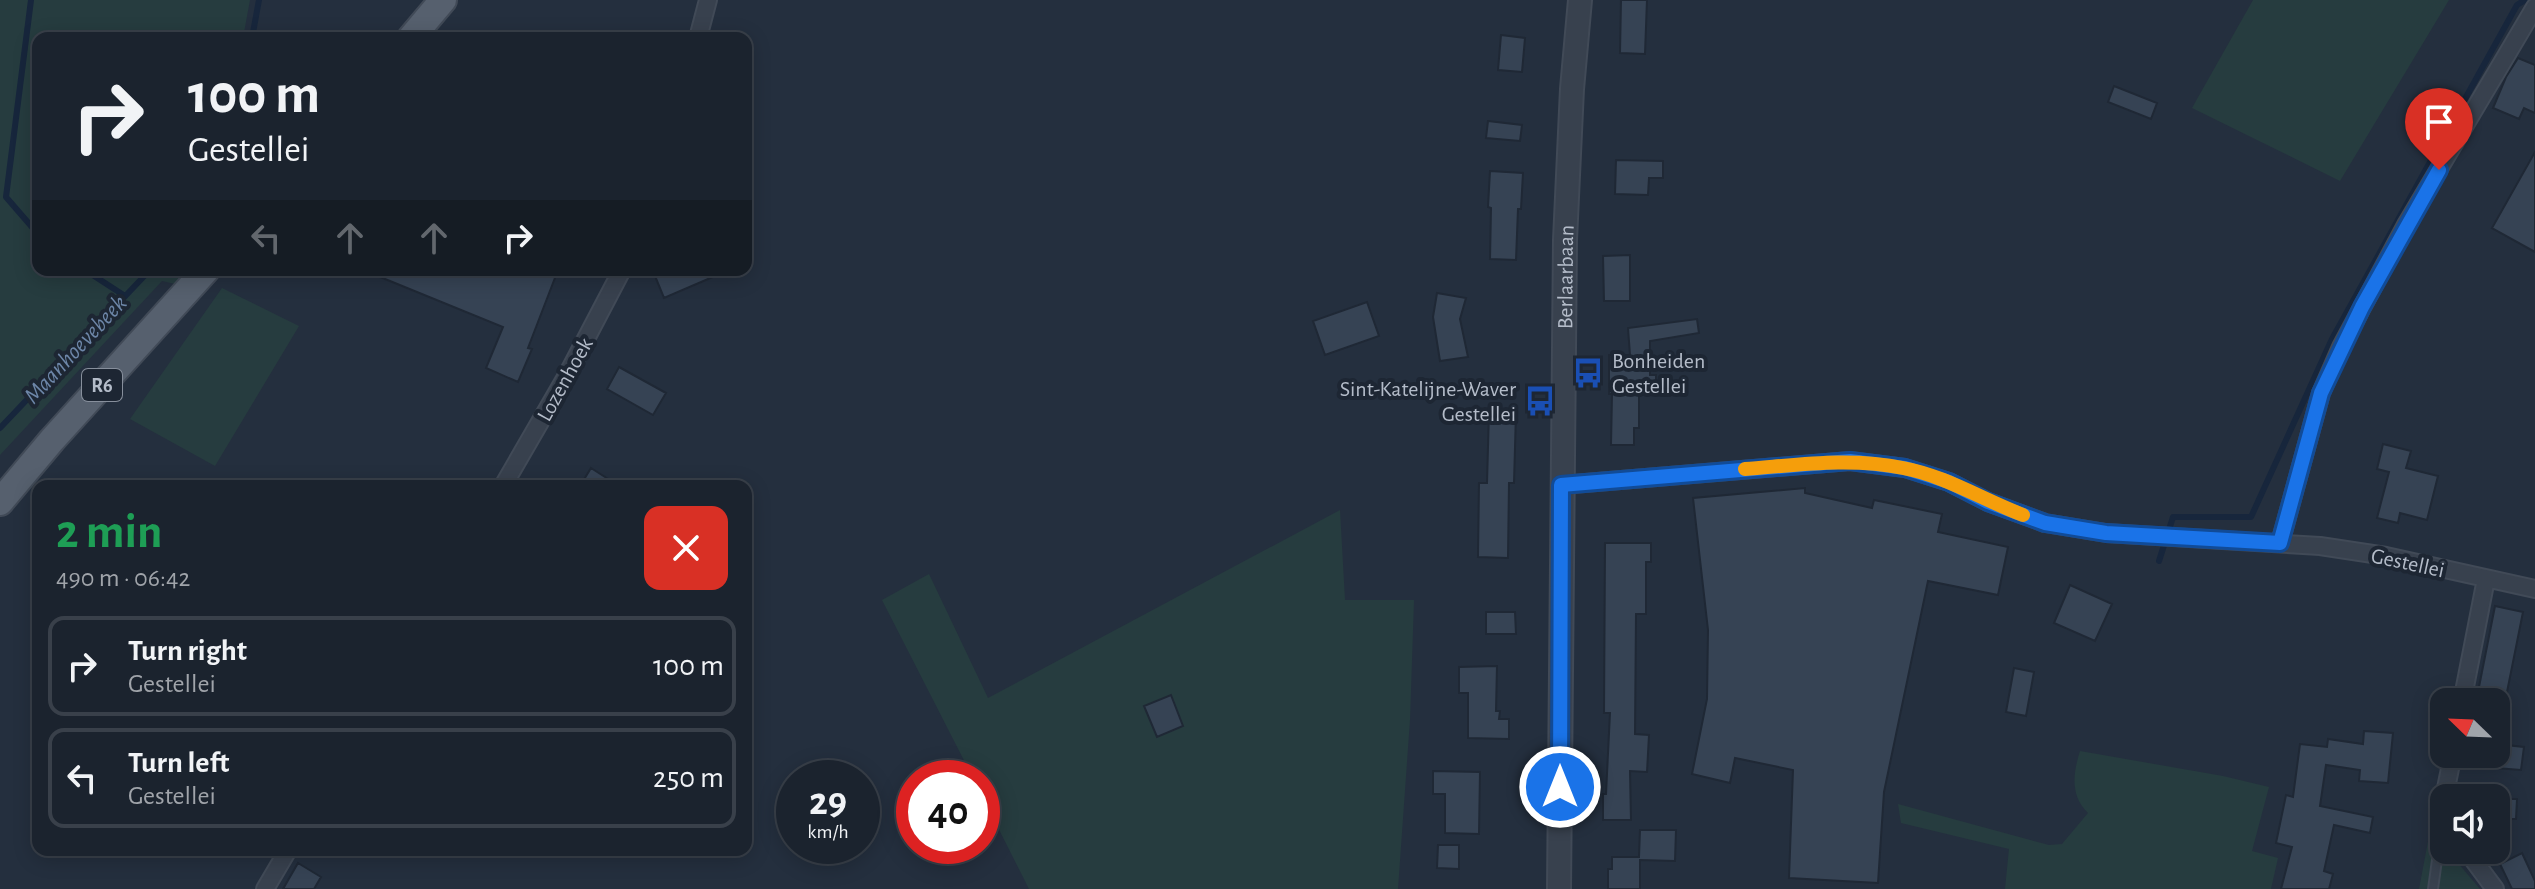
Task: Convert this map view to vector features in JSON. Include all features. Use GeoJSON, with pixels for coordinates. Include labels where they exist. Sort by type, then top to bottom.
{"type":"FeatureCollection","features":[{"type":"Feature","properties":{"kind":"main road"},"geometry":{"type":"LineString","coordinates":[[416,32],[443,0]]}},
{"type":"Feature","properties":{"kind":"main road","name":"R6"},"geometry":{"type":"LineString","coordinates":[[0,502],[201,276]]}},
{"type":"Feature","properties":{"kind":"street"},"geometry":{"type":"LineString","coordinates":[[700,32],[708,0]]}},
{"type":"Feature","properties":{"kind":"street","name":"Berlaarbaan"},"geometry":{"type":"LineString","coordinates":[[1559,889],[1565,240],[1572,89],[1580,0]]}},
{"type":"Feature","properties":{"kind":"street"},"geometry":{"type":"LineString","coordinates":[[2280,543],[2321,393],[2341,347],[2407,223],[2535,7]]}},
{"type":"Feature","properties":{"kind":"street","name":"Lozenhoek"},"geometry":{"type":"LineString","coordinates":[[506,480],[566,377],[619,276]]}},
{"type":"Feature","properties":{"kind":"street","name":"Gestellei"},"geometry":{"type":"LineString","coordinates":[[1561,485],[1850,461],[1905,468],[1935,477],[1988,502],[2045,523],[2106,533],[2280,543],[2386,556],[2535,589]]}},
{"type":"Feature","properties":{"kind":"street"},"geometry":{"type":"LineString","coordinates":[[2465,688],[2486,579]]}},
{"type":"Feature","properties":{"kind":"street"},"geometry":{"type":"LineString","coordinates":[[265,889],[284,856]]}},
{"type":"Feature","properties":{"kind":"street"},"geometry":{"type":"LineString","coordinates":[[2476,864],[2495,889]]}},
{"type":"Feature","properties":{"kind":"lane"},"geometry":{"type":"LineString","coordinates":[[2433,889],[2436,864]]}},
{"type":"Feature","properties":{"kind":"green space"},"geometry":{"type":"Polygon","coordinates":[[[0,0],[250,0],[244,32],[32,32],[32,276],[196,276],[193,288],[162,281],[0,455],[0,0]]]}},
{"type":"Feature","properties":{"kind":"green space"},"geometry":{"type":"Polygon","coordinates":[[[2253,0],[2449,0],[2340,181],[2192,108],[2253,0]]]}},
{"type":"Feature","properties":{"kind":"green space"},"geometry":{"type":"Polygon","coordinates":[[[222,288],[299,326],[215,466],[130,419],[222,288]]]}},
{"type":"Feature","properties":{"kind":"green space"},"geometry":{"type":"Polygon","coordinates":[[[1340,510],[1345,600],[1414,600],[1410,720],[1398,889],[1029,889],[1000,832],[1000,760],[964,760],[882,600],[929,574],[988,698],[1340,510]]]}},
{"type":"Feature","properties":{"kind":"green space"},"geometry":{"type":"Polygon","coordinates":[[[2080,751],[2269,787],[2252,851],[2278,858],[2271,889],[2005,889],[2009,849],[1901,823],[1898,804],[2049,845],[2062,844],[2088,813],[2076,792],[2080,751]]]}},
{"type":"Feature","properties":{"kind":"green space"},"geometry":{"type":"Polygon","coordinates":[[[2430,831],[2430,864],[2459,864],[2480,889],[2419,889],[2430,831]]]}},
{"type":"Feature","properties":{"kind":"building"},"geometry":{"type":"Polygon","coordinates":[[[1621,0],[1647,0],[1645,54],[1620,53],[1621,0]]]}},
{"type":"Feature","properties":{"kind":"building"},"geometry":{"type":"Polygon","coordinates":[[[1501,35],[1525,38],[1522,72],[1498,70],[1501,35]]]}},
{"type":"Feature","properties":{"kind":"building"},"geometry":{"type":"Polygon","coordinates":[[[2518,58],[2535,65],[2535,113],[2524,108],[2519,119],[2493,108],[2518,58]]]}},
{"type":"Feature","properties":{"kind":"building"},"geometry":{"type":"Polygon","coordinates":[[[2114,86],[2157,103],[2151,119],[2108,102],[2114,86]]]}},
{"type":"Feature","properties":{"kind":"building"},"geometry":{"type":"Polygon","coordinates":[[[1488,121],[1522,125],[1520,141],[1486,138],[1488,121]]]}},
{"type":"Feature","properties":{"kind":"building"},"geometry":{"type":"Polygon","coordinates":[[[2535,152],[2535,252],[2492,228],[2535,152]]]}},
{"type":"Feature","properties":{"kind":"building"},"geometry":{"type":"Polygon","coordinates":[[[1616,160],[1663,161],[1663,178],[1649,178],[1648,195],[1615,194],[1616,160]]]}},
{"type":"Feature","properties":{"kind":"building"},"geometry":{"type":"Polygon","coordinates":[[[1490,171],[1523,173],[1516,260],[1490,259],[1490,171]]]}},
{"type":"Feature","properties":{"kind":"building"},"geometry":{"type":"Polygon","coordinates":[[[1630,255],[1630,301],[1604,301],[1603,256],[1630,255]]]}},
{"type":"Feature","properties":{"kind":"building"},"geometry":{"type":"Polygon","coordinates":[[[378,276],[556,276],[518,382],[486,368],[503,327],[378,276]]]}},
{"type":"Feature","properties":{"kind":"building"},"geometry":{"type":"Polygon","coordinates":[[[655,276],[715,276],[664,298],[655,276]]]}},
{"type":"Feature","properties":{"kind":"building"},"geometry":{"type":"Polygon","coordinates":[[[1437,293],[1466,298],[1460,319],[1468,357],[1440,361],[1433,317],[1437,293]]]}},
{"type":"Feature","properties":{"kind":"building"},"geometry":{"type":"Polygon","coordinates":[[[1367,302],[1379,336],[1325,355],[1313,321],[1367,302]]]}},
{"type":"Feature","properties":{"kind":"building"},"geometry":{"type":"Polygon","coordinates":[[[1697,319],[1699,333],[1650,341],[1650,375],[1656,375],[1656,394],[1639,394],[1639,428],[1634,428],[1634,445],[1611,445],[1609,355],[1630,355],[1628,328],[1697,319]]]}},
{"type":"Feature","properties":{"kind":"building"},"geometry":{"type":"Polygon","coordinates":[[[619,367],[666,393],[653,415],[607,389],[619,367]]]}},
{"type":"Feature","properties":{"kind":"building"},"geometry":{"type":"Polygon","coordinates":[[[1489,411],[1516,412],[1514,483],[1509,483],[1508,558],[1478,557],[1479,483],[1487,483],[1489,411]]]}},
{"type":"Feature","properties":{"kind":"building"},"geometry":{"type":"Polygon","coordinates":[[[2383,444],[2411,451],[2406,468],[2438,476],[2427,520],[2400,513],[2398,523],[2377,518],[2389,472],[2377,469],[2383,444]]]}},
{"type":"Feature","properties":{"kind":"building"},"geometry":{"type":"Polygon","coordinates":[[[591,468],[610,480],[584,480],[591,468]]]}},
{"type":"Feature","properties":{"kind":"building"},"geometry":{"type":"Polygon","coordinates":[[[1805,488],[1805,493],[1872,508],[1874,500],[1942,514],[1938,532],[2008,547],[1998,595],[1928,581],[1884,792],[1878,883],[1789,878],[1793,770],[1735,758],[1730,783],[1692,774],[1707,699],[1708,630],[1693,498],[1805,488]]]}},
{"type":"Feature","properties":{"kind":"building"},"geometry":{"type":"Polygon","coordinates":[[[1605,543],[1651,543],[1651,562],[1646,562],[1646,614],[1636,614],[1635,734],[1649,735],[1647,772],[1630,771],[1631,820],[1603,820],[1610,713],[1604,713],[1605,543]]]}},
{"type":"Feature","properties":{"kind":"building"},"geometry":{"type":"Polygon","coordinates":[[[2070,585],[2112,604],[2095,641],[2054,623],[2070,585]]]}},
{"type":"Feature","properties":{"kind":"building"},"geometry":{"type":"Polygon","coordinates":[[[2495,606],[2523,612],[2508,688],[2479,688],[2495,606]]]}},
{"type":"Feature","properties":{"kind":"building"},"geometry":{"type":"Polygon","coordinates":[[[1486,612],[1515,612],[1516,634],[1486,634],[1486,612]]]}},
{"type":"Feature","properties":{"kind":"building"},"geometry":{"type":"Polygon","coordinates":[[[1497,666],[1496,711],[1500,711],[1499,719],[1509,719],[1509,739],[1468,738],[1468,693],[1459,693],[1459,667],[1497,666]]]}},
{"type":"Feature","properties":{"kind":"building"},"geometry":{"type":"Polygon","coordinates":[[[2014,668],[2034,672],[2026,716],[2006,712],[2014,668]]]}},
{"type":"Feature","properties":{"kind":"building"},"geometry":{"type":"Polygon","coordinates":[[[1171,695],[1183,726],[1157,737],[1144,706],[1171,695]]]}},
{"type":"Feature","properties":{"kind":"building"},"geometry":{"type":"Polygon","coordinates":[[[2364,731],[2393,733],[2388,783],[2359,781],[2360,770],[2326,765],[2320,806],[2373,817],[2370,833],[2334,825],[2324,871],[2333,874],[2329,889],[2281,889],[2292,847],[2276,843],[2286,795],[2293,797],[2300,744],[2327,747],[2328,739],[2363,744],[2364,731]]]}},
{"type":"Feature","properties":{"kind":"building"},"geometry":{"type":"Polygon","coordinates":[[[2510,746],[2524,747],[2521,770],[2496,768],[2510,768],[2510,746]]]}},
{"type":"Feature","properties":{"kind":"building"},"geometry":{"type":"Polygon","coordinates":[[[1433,771],[1480,772],[1479,834],[1445,833],[1445,794],[1433,794],[1433,771]]]}},
{"type":"Feature","properties":{"kind":"building"},"geometry":{"type":"Polygon","coordinates":[[[2510,799],[2517,799],[2516,819],[2510,819],[2510,799]]]}},
{"type":"Feature","properties":{"kind":"building"},"geometry":{"type":"Polygon","coordinates":[[[1640,830],[1676,830],[1675,861],[1640,860],[1640,889],[1608,889],[1608,869],[1612,869],[1612,857],[1639,857],[1640,830]]]}},
{"type":"Feature","properties":{"kind":"building"},"geometry":{"type":"Polygon","coordinates":[[[1438,845],[1459,845],[1459,869],[1437,868],[1438,845]]]}},
{"type":"Feature","properties":{"kind":"building"},"geometry":{"type":"Polygon","coordinates":[[[2522,853],[2535,881],[2535,889],[2512,889],[2500,864],[2510,864],[2510,859],[2522,853]]]}},
{"type":"Feature","properties":{"kind":"building"},"geometry":{"type":"Polygon","coordinates":[[[298,863],[321,877],[314,889],[283,889],[298,863]]]}},
{"type":"Feature","properties":{"kind":"waterway"},"geometry":{"type":"LineString","coordinates":[[31,0],[6,197],[32,227]]}},
{"type":"Feature","properties":{"kind":"waterway","name":"Maanhoevebeek"},"geometry":{"type":"LineString","coordinates":[[253,32],[259,0]]}},
{"type":"Feature","properties":{"kind":"waterway"},"geometry":{"type":"LineString","coordinates":[[2159,561],[2173,517],[2251,517],[2332,339],[2517,5],[2525,0]]}},
{"type":"Feature","properties":{"kind":"waterway"},"geometry":{"type":"LineString","coordinates":[[94,276],[125,296]]}},
{"type":"Feature","properties":{"kind":"waterway","name":"Maanhoevebeek"},"geometry":{"type":"LineString","coordinates":[[0,428],[144,276]]}},
{"type":"Feature","properties":{"kind":"slow traffic"},"geometry":{"type":"LineString","coordinates":[[1745,469],[1850,461],[1905,468],[1949,482],[2023,515]]}},
{"type":"Feature","properties":{"kind":"place","name":"Bonheiden Gestellei"},"geometry":{"type":"Point","coordinates":[1588,373]}},
{"type":"Feature","properties":{"kind":"place","name":"Sint-Katelijne-Waver Gestellei"},"geometry":{"type":"Point","coordinates":[1540,401]}},
{"type":"Feature","properties":{"kind":"route"},"geometry":{"type":"LineString","coordinates":[[1560,787],[1561,485],[1850,461],[1905,468],[1949,482],[1988,502],[2045,523],[2106,533],[2280,543],[2321,393],[2362,307],[2439,170]]}}]}
